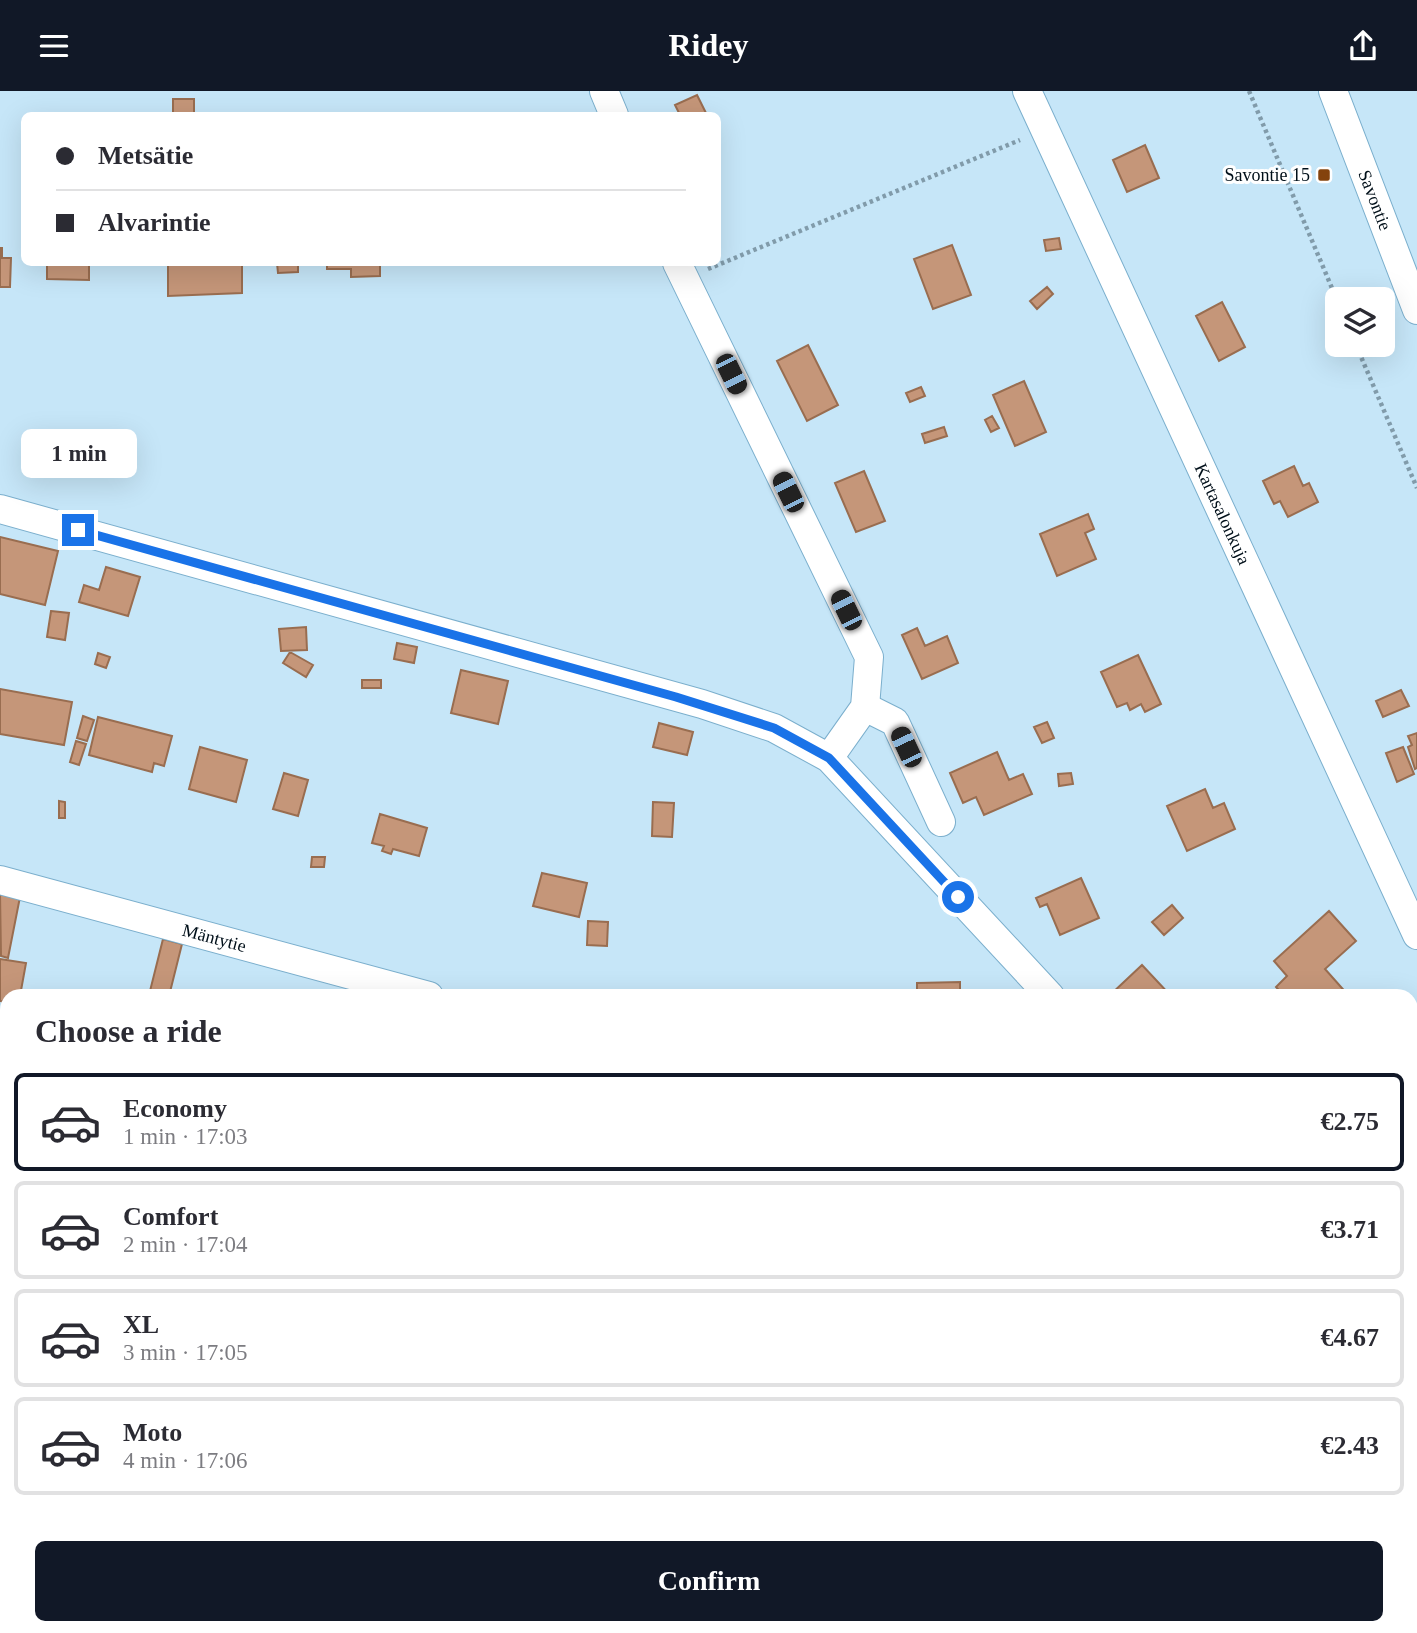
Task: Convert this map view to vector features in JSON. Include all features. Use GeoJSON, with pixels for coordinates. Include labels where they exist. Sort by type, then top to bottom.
{"type":"FeatureCollection","features":[{"type":"Feature","properties":{"kind":"street"},"geometry":{"type":"LineString","coordinates":[[604,91],[613,112]]}},
{"type":"Feature","properties":{"kind":"street","name":"Kartasalonkuja"},"geometry":{"type":"LineString","coordinates":[[1027,91],[1417,935]]}},
{"type":"Feature","properties":{"kind":"street","name":"Savontie"},"geometry":{"type":"LineString","coordinates":[[1333,91],[1417,310]]}},
{"type":"Feature","properties":{"kind":"street"},"geometry":{"type":"LineString","coordinates":[[681,271],[869,657],[865,707],[829,758]]}},
{"type":"Feature","properties":{"kind":"street"},"geometry":{"type":"LineString","coordinates":[[0,509],[702,704],[774,728],[829,758],[1043,989]]}},
{"type":"Feature","properties":{"kind":"street"},"geometry":{"type":"LineString","coordinates":[[865,707],[895,722],[942,822]]}},
{"type":"Feature","properties":{"kind":"street","name":"Mäntytie"},"geometry":{"type":"LineString","coordinates":[[0,880],[403,989]]}},
{"type":"Feature","properties":{"kind":"path"},"geometry":{"type":"LineString","coordinates":[[1249,91],[1332,287]]}},
{"type":"Feature","properties":{"kind":"path"},"geometry":{"type":"LineString","coordinates":[[721,255],[1044,130]]}},
{"type":"Feature","properties":{"kind":"path"},"geometry":{"type":"LineString","coordinates":[[1361,357],[1417,488]]}},
{"type":"Feature","properties":{"kind":"building"},"geometry":{"type":"Polygon","coordinates":[[[697,95],[706,112],[678,112],[675,105],[697,95]]]}},
{"type":"Feature","properties":{"kind":"building"},"geometry":{"type":"Polygon","coordinates":[[[173,99],[194,99],[194,112],[173,112],[173,99]]]}},
{"type":"Feature","properties":{"kind":"building"},"geometry":{"type":"Polygon","coordinates":[[[1145,145],[1159,178],[1127,192],[1113,160],[1145,145]]]}},
{"type":"Feature","properties":{"kind":"building"},"geometry":{"type":"Polygon","coordinates":[[[1059,238],[1061,249],[1046,251],[1044,240],[1059,238]]]}},
{"type":"Feature","properties":{"kind":"building"},"geometry":{"type":"Polygon","coordinates":[[[952,245],[971,295],[933,309],[914,259],[952,245]]]}},
{"type":"Feature","properties":{"kind":"building"},"geometry":{"type":"Polygon","coordinates":[[[0,248],[2,258],[11,258],[10,287],[0,287],[0,248]]]}},
{"type":"Feature","properties":{"kind":"building"},"geometry":{"type":"Polygon","coordinates":[[[47,266],[89,266],[89,280],[47,279],[47,266]]]}},
{"type":"Feature","properties":{"kind":"building"},"geometry":{"type":"Polygon","coordinates":[[[168,266],[242,266],[242,293],[168,296],[168,266]]]}},
{"type":"Feature","properties":{"kind":"building"},"geometry":{"type":"Polygon","coordinates":[[[277,266],[298,266],[298,272],[278,273],[277,266]]]}},
{"type":"Feature","properties":{"kind":"building"},"geometry":{"type":"Polygon","coordinates":[[[327,266],[380,266],[380,276],[351,277],[351,269],[327,269],[327,266]]]}},
{"type":"Feature","properties":{"kind":"building"},"geometry":{"type":"Polygon","coordinates":[[[1047,287],[1053,294],[1037,309],[1030,301],[1047,287]]]}},
{"type":"Feature","properties":{"kind":"building"},"geometry":{"type":"Polygon","coordinates":[[[1222,302],[1245,347],[1219,361],[1196,316],[1222,302]]]}},
{"type":"Feature","properties":{"kind":"building"},"geometry":{"type":"Polygon","coordinates":[[[808,345],[838,405],[807,421],[777,361],[808,345]]]}},
{"type":"Feature","properties":{"kind":"building"},"geometry":{"type":"Polygon","coordinates":[[[1024,381],[1046,432],[1015,446],[993,395],[1024,381]]]}},
{"type":"Feature","properties":{"kind":"building"},"geometry":{"type":"Polygon","coordinates":[[[921,387],[925,396],[910,402],[906,393],[921,387]]]}},
{"type":"Feature","properties":{"kind":"building"},"geometry":{"type":"Polygon","coordinates":[[[992,416],[999,428],[991,432],[985,420],[992,416]]]}},
{"type":"Feature","properties":{"kind":"building"},"geometry":{"type":"Polygon","coordinates":[[[944,427],[947,436],[925,443],[922,434],[944,427]]]}},
{"type":"Feature","properties":{"kind":"building"},"geometry":{"type":"Polygon","coordinates":[[[1294,466],[1303,486],[1309,483],[1318,502],[1288,517],[1280,501],[1274,504],[1263,481],[1294,466]]]}},
{"type":"Feature","properties":{"kind":"building"},"geometry":{"type":"Polygon","coordinates":[[[864,471],[885,521],[856,532],[835,483],[864,471]]]}},
{"type":"Feature","properties":{"kind":"building"},"geometry":{"type":"Polygon","coordinates":[[[1088,514],[1094,529],[1085,533],[1096,559],[1057,576],[1040,534],[1088,514]]]}},
{"type":"Feature","properties":{"kind":"building"},"geometry":{"type":"Polygon","coordinates":[[[0,537],[58,551],[45,605],[0,594],[0,537]]]}},
{"type":"Feature","properties":{"kind":"building"},"geometry":{"type":"Polygon","coordinates":[[[106,567],[140,577],[128,616],[79,602],[84,585],[99,590],[106,567]]]}},
{"type":"Feature","properties":{"kind":"building"},"geometry":{"type":"Polygon","coordinates":[[[51,611],[69,613],[65,640],[47,637],[51,611]]]}},
{"type":"Feature","properties":{"kind":"building"},"geometry":{"type":"Polygon","coordinates":[[[306,627],[307,650],[281,651],[279,629],[306,627]]]}},
{"type":"Feature","properties":{"kind":"building"},"geometry":{"type":"Polygon","coordinates":[[[917,628],[925,646],[947,636],[958,663],[922,679],[902,635],[917,628]]]}},
{"type":"Feature","properties":{"kind":"building"},"geometry":{"type":"Polygon","coordinates":[[[397,643],[417,647],[414,663],[394,659],[397,643]]]}},
{"type":"Feature","properties":{"kind":"building"},"geometry":{"type":"Polygon","coordinates":[[[290,652],[313,665],[306,677],[283,663],[290,652]]]}},
{"type":"Feature","properties":{"kind":"building"},"geometry":{"type":"Polygon","coordinates":[[[98,653],[110,657],[106,668],[95,664],[98,653]]]}},
{"type":"Feature","properties":{"kind":"building"},"geometry":{"type":"Polygon","coordinates":[[[1138,655],[1161,704],[1145,712],[1141,704],[1130,710],[1127,703],[1117,707],[1101,672],[1138,655]]]}},
{"type":"Feature","properties":{"kind":"building"},"geometry":{"type":"Polygon","coordinates":[[[461,670],[508,681],[498,724],[451,713],[461,670]]]}},
{"type":"Feature","properties":{"kind":"building"},"geometry":{"type":"Polygon","coordinates":[[[362,680],[381,680],[381,688],[362,688],[362,680]]]}},
{"type":"Feature","properties":{"kind":"building"},"geometry":{"type":"Polygon","coordinates":[[[0,689],[72,702],[64,745],[0,734],[0,689]]]}},
{"type":"Feature","properties":{"kind":"building"},"geometry":{"type":"Polygon","coordinates":[[[1401,690],[1409,706],[1383,717],[1376,701],[1401,690]]]}},
{"type":"Feature","properties":{"kind":"building"},"geometry":{"type":"Polygon","coordinates":[[[83,716],[94,720],[87,741],[77,738],[83,716]]]}},
{"type":"Feature","properties":{"kind":"building"},"geometry":{"type":"Polygon","coordinates":[[[98,717],[172,736],[164,766],[154,763],[152,772],[89,755],[98,717]]]}},
{"type":"Feature","properties":{"kind":"building"},"geometry":{"type":"Polygon","coordinates":[[[1047,722],[1054,738],[1042,743],[1034,727],[1047,722]]]}},
{"type":"Feature","properties":{"kind":"building"},"geometry":{"type":"Polygon","coordinates":[[[659,723],[693,732],[687,755],[653,747],[659,723]]]}},
{"type":"Feature","properties":{"kind":"building"},"geometry":{"type":"Polygon","coordinates":[[[1417,733],[1415,769],[1408,747],[1412,745],[1408,736],[1417,733]]]}},
{"type":"Feature","properties":{"kind":"building"},"geometry":{"type":"Polygon","coordinates":[[[76,741],[86,744],[79,765],[70,762],[76,741]]]}},
{"type":"Feature","properties":{"kind":"building"},"geometry":{"type":"Polygon","coordinates":[[[200,747],[247,760],[236,802],[189,789],[200,747]]]}},
{"type":"Feature","properties":{"kind":"building"},"geometry":{"type":"Polygon","coordinates":[[[1403,747],[1414,774],[1397,782],[1386,753],[1403,747]]]}},
{"type":"Feature","properties":{"kind":"building"},"geometry":{"type":"Polygon","coordinates":[[[997,752],[1009,780],[1023,774],[1032,794],[984,815],[976,797],[963,803],[950,773],[997,752]]]}},
{"type":"Feature","properties":{"kind":"building"},"geometry":{"type":"Polygon","coordinates":[[[284,773],[308,780],[298,816],[273,809],[284,773]]]}},
{"type":"Feature","properties":{"kind":"building"},"geometry":{"type":"Polygon","coordinates":[[[1071,773],[1073,784],[1059,786],[1058,774],[1071,773]]]}},
{"type":"Feature","properties":{"kind":"building"},"geometry":{"type":"Polygon","coordinates":[[[1205,789],[1213,808],[1224,803],[1235,829],[1187,851],[1167,806],[1205,789]]]}},
{"type":"Feature","properties":{"kind":"building"},"geometry":{"type":"Polygon","coordinates":[[[59,801],[65,802],[65,818],[59,818],[59,801]]]}},
{"type":"Feature","properties":{"kind":"building"},"geometry":{"type":"Polygon","coordinates":[[[653,802],[674,803],[672,837],[652,836],[653,802]]]}},
{"type":"Feature","properties":{"kind":"building"},"geometry":{"type":"Polygon","coordinates":[[[380,814],[427,828],[419,856],[393,849],[391,854],[382,851],[384,846],[372,843],[380,814]]]}},
{"type":"Feature","properties":{"kind":"building"},"geometry":{"type":"Polygon","coordinates":[[[312,857],[325,857],[324,867],[311,867],[312,857]]]}},
{"type":"Feature","properties":{"kind":"building"},"geometry":{"type":"Polygon","coordinates":[[[542,873],[587,883],[579,917],[533,906],[542,873]]]}},
{"type":"Feature","properties":{"kind":"building"},"geometry":{"type":"Polygon","coordinates":[[[1081,878],[1099,918],[1060,935],[1047,904],[1040,907],[1036,898],[1081,878]]]}},
{"type":"Feature","properties":{"kind":"building"},"geometry":{"type":"Polygon","coordinates":[[[0,893],[20,897],[8,958],[1,956],[0,893]]]}},
{"type":"Feature","properties":{"kind":"building"},"geometry":{"type":"Polygon","coordinates":[[[1172,905],[1183,918],[1164,935],[1152,922],[1172,905]]]}},
{"type":"Feature","properties":{"kind":"building"},"geometry":{"type":"Polygon","coordinates":[[[1329,911],[1356,941],[1325,969],[1343,989],[1278,989],[1276,987],[1287,976],[1274,961],[1329,911]]]}},
{"type":"Feature","properties":{"kind":"building"},"geometry":{"type":"Polygon","coordinates":[[[588,921],[608,922],[607,946],[587,945],[588,921]]]}},
{"type":"Feature","properties":{"kind":"building"},"geometry":{"type":"Polygon","coordinates":[[[163,939],[182,944],[171,989],[150,989],[163,939]]]}},
{"type":"Feature","properties":{"kind":"building"},"geometry":{"type":"Polygon","coordinates":[[[0,959],[26,963],[21,989],[0,989],[0,959]]]}},
{"type":"Feature","properties":{"kind":"building"},"geometry":{"type":"Polygon","coordinates":[[[1142,965],[1164,989],[1116,989],[1142,965]]]}},
{"type":"Feature","properties":{"kind":"building"},"geometry":{"type":"Polygon","coordinates":[[[960,982],[960,989],[917,989],[917,983],[960,982]]]}},
{"type":"Feature","properties":{"kind":"place","name":"Savontie 15"},"geometry":{"type":"Point","coordinates":[1324,175]}},
{"type":"Feature","properties":{"kind":"route"},"geometry":{"type":"LineString","coordinates":[[78,530],[702,704],[774,728],[829,758],[958,897]]}}]}
